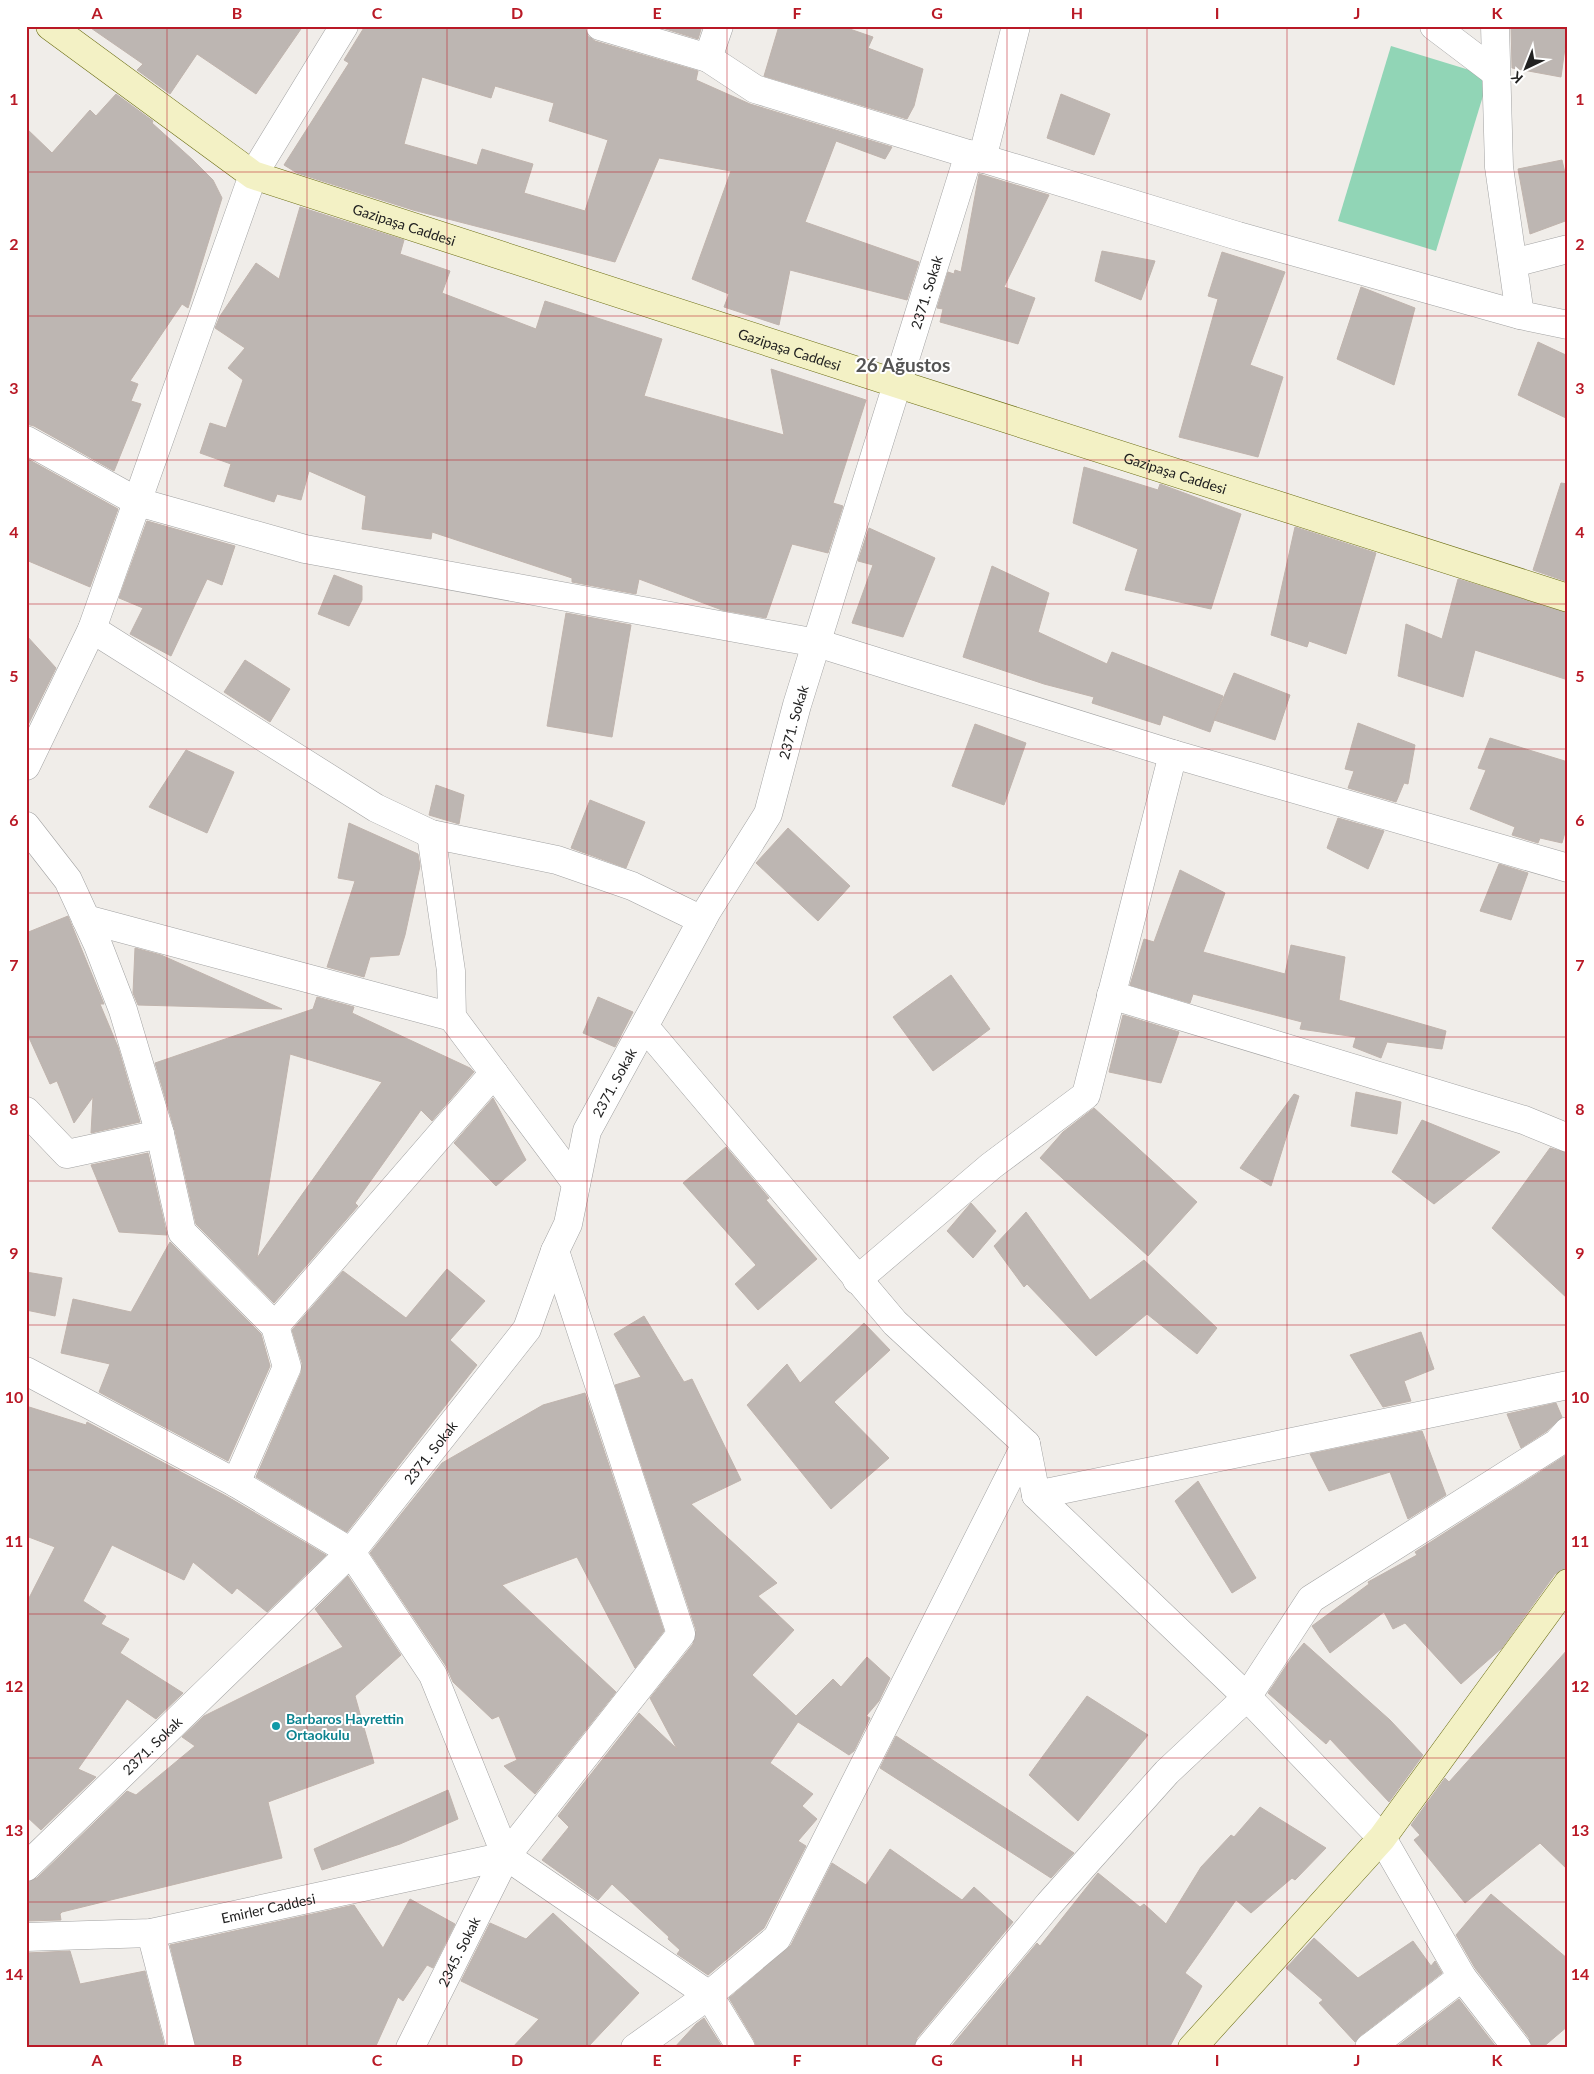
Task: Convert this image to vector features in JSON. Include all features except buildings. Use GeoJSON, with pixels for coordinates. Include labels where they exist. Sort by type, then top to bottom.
{"type":"FeatureCollection","features":[{"type":"Feature","properties":{"kind":"street","name":"Gazipaşa Caddesi"},"geometry":{"type":"LineString","coordinates":[[50,26],[253,175],[1568,598]]}},
{"type":"Feature","properties":{"kind":"street"},"geometry":{"type":"LineString","coordinates":[[26,766],[92,629],[253,175],[344,26]]}},
{"type":"Feature","properties":{"kind":"street"},"geometry":{"type":"LineString","coordinates":[[600,26],[708,58],[755,89],[1238,236],[1520,315],[1568,325]]}},
{"type":"Feature","properties":{"kind":"street"},"geometry":{"type":"LineString","coordinates":[[708,58],[719,26]]}},
{"type":"Feature","properties":{"kind":"street","name":"2371. Sokak"},"geometry":{"type":"LineString","coordinates":[[26,1867],[351,1552],[527,1329],[555,1251],[568,1224],[587,1131],[645,1028],[702,920],[768,814],[797,705],[898,384],[976,156],[1016,26]]}},
{"type":"Feature","properties":{"kind":"street"},"geometry":{"type":"LineString","coordinates":[[1434,26],[1496,73]]}},
{"type":"Feature","properties":{"kind":"street"},"geometry":{"type":"LineString","coordinates":[[1494,26],[1499,167],[1520,315]]}},
{"type":"Feature","properties":{"kind":"street"},"geometry":{"type":"LineString","coordinates":[[1513,263],[1568,249]]}},
{"type":"Feature","properties":{"kind":"street"},"geometry":{"type":"LineString","coordinates":[[26,440],[138,502],[305,549],[817,643],[1173,754],[1568,868]]}},
{"type":"Feature","properties":{"kind":"street"},"geometry":{"type":"LineString","coordinates":[[92,629],[376,808],[430,834],[556,860],[632,886],[702,920]]}},
{"type":"Feature","properties":{"kind":"street"},"geometry":{"type":"LineString","coordinates":[[858,1280],[991,1166],[1086,1095],[1173,754]]}},
{"type":"Feature","properties":{"kind":"street"},"geometry":{"type":"LineString","coordinates":[[26,826],[68,880],[123,1010],[160,1134],[182,1232],[275,1326],[287,1367],[236,1483]]}},
{"type":"Feature","properties":{"kind":"street"},"geometry":{"type":"LineString","coordinates":[[430,834],[450,971],[452,1017],[576,1183]]}},
{"type":"Feature","properties":{"kind":"street"},"geometry":{"type":"LineString","coordinates":[[86,919],[452,1017]]}},
{"type":"Feature","properties":{"kind":"street"},"geometry":{"type":"LineString","coordinates":[[1112,995],[1524,1120],[1568,1138]]}},
{"type":"Feature","properties":{"kind":"street"},"geometry":{"type":"LineString","coordinates":[[645,1028],[895,1323],[1026,1444],[1036,1495],[1247,1696],[1382,1838],[1462,1978],[1517,2048]]}},
{"type":"Feature","properties":{"kind":"street"},"geometry":{"type":"LineString","coordinates":[[275,1326],[494,1073]]}},
{"type":"Feature","properties":{"kind":"street"},"geometry":{"type":"LineString","coordinates":[[26,1111],[67,1154],[160,1134]]}},
{"type":"Feature","properties":{"kind":"street","name":"2345. Sokak"},"geometry":{"type":"LineString","coordinates":[[410,2048],[506,1856],[681,1634],[555,1251]]}},
{"type":"Feature","properties":{"kind":"street"},"geometry":{"type":"LineString","coordinates":[[28,1376],[236,1483],[351,1552],[433,1675],[506,1856],[709,1995],[741,2048]]}},
{"type":"Feature","properties":{"kind":"street"},"geometry":{"type":"LineString","coordinates":[[1036,1495],[1568,1384]]}},
{"type":"Feature","properties":{"kind":"street"},"geometry":{"type":"LineString","coordinates":[[929,2048],[1049,1904],[1154,1787],[1247,1696],[1311,1599],[1557,1443],[1568,1431]]}},
{"type":"Feature","properties":{"kind":"street"},"geometry":{"type":"LineString","coordinates":[[635,2048],[709,1995],[777,1938],[1026,1444]]}},
{"type":"Feature","properties":{"kind":"street"},"geometry":{"type":"LineString","coordinates":[[1192,2048],[1382,1838],[1568,1584]]}},
{"type":"Feature","properties":{"kind":"street","name":"Emirler Caddesi"},"geometry":{"type":"LineString","coordinates":[[26,1937],[151,1934],[506,1856]]}},
{"type":"Feature","properties":{"kind":"street"},"geometry":{"type":"LineString","coordinates":[[151,1934],[181,2048]]}},
{"type":"Feature","properties":{"kind":"street"},"geometry":{"type":"LineString","coordinates":[[1368,2048],[1462,1978]]}},
{"type":"Feature","properties":{"kind":"green space"},"geometry":{"type":"Polygon","coordinates":[[[1391,46],[1489,76],[1436,251],[1338,221],[1391,46]]]}},
{"type":"Feature","properties":{"kind":"place","name":"Barbaros Hayrettin Ortaokulu"},"geometry":{"type":"Point","coordinates":[276,1726]}},
{"type":"Feature","properties":{"kind":"district","name":"26 Ağustos"},"geometry":{"type":"Point","coordinates":[903,364]}}]}
